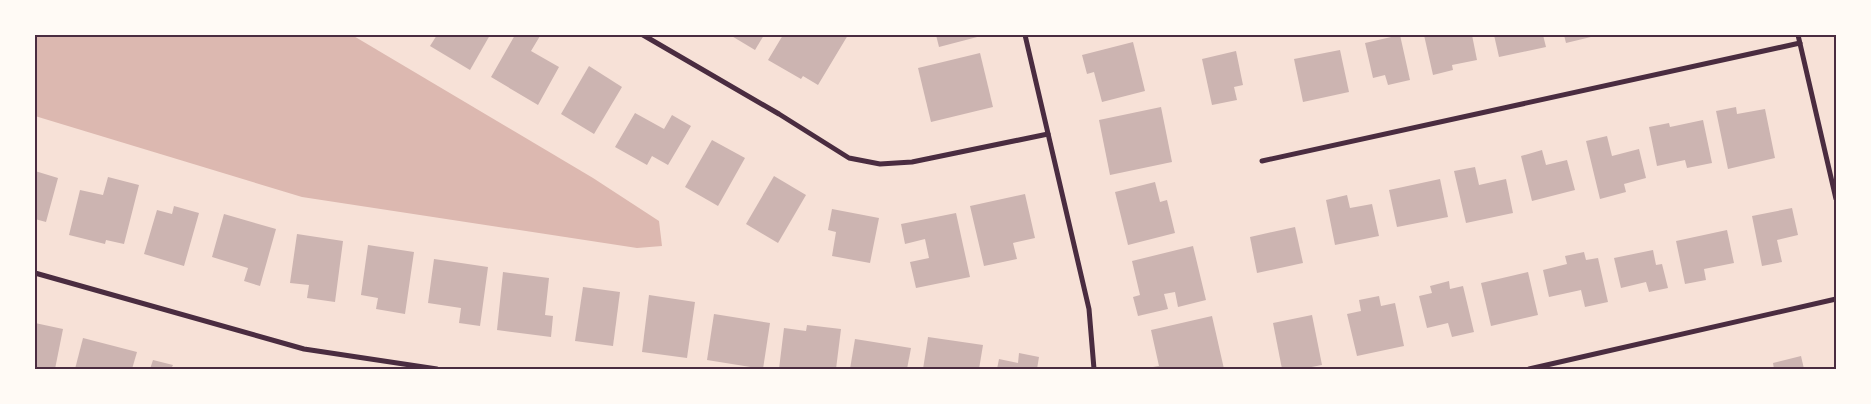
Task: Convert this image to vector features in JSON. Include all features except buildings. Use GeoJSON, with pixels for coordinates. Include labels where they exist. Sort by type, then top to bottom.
{"type":"FeatureCollection","features":[{"type":"Feature","properties":{"kind":"street"},"geometry":{"type":"LineString","coordinates":[[643,35],[779,114],[849,158],[880,164],[912,162],[1048,134]]}},
{"type":"Feature","properties":{"kind":"street"},"geometry":{"type":"LineString","coordinates":[[1025,35],[1089,309],[1094,369]]}},
{"type":"Feature","properties":{"kind":"street"},"geometry":{"type":"LineString","coordinates":[[1798,35],[1836,199]]}},
{"type":"Feature","properties":{"kind":"street"},"geometry":{"type":"LineString","coordinates":[[1262,162],[1800,43]]}},
{"type":"Feature","properties":{"kind":"street"},"geometry":{"type":"LineString","coordinates":[[35,273],[304,349],[437,369]]}},
{"type":"Feature","properties":{"kind":"street"},"geometry":{"type":"LineString","coordinates":[[1529,369],[1836,299]]}},
{"type":"Feature","properties":{"kind":"shaded area"},"geometry":{"type":"Polygon","coordinates":[[[35,35],[352,35],[593,178],[659,221],[662,246],[637,248],[302,197],[35,116],[35,35]]]}}]}
